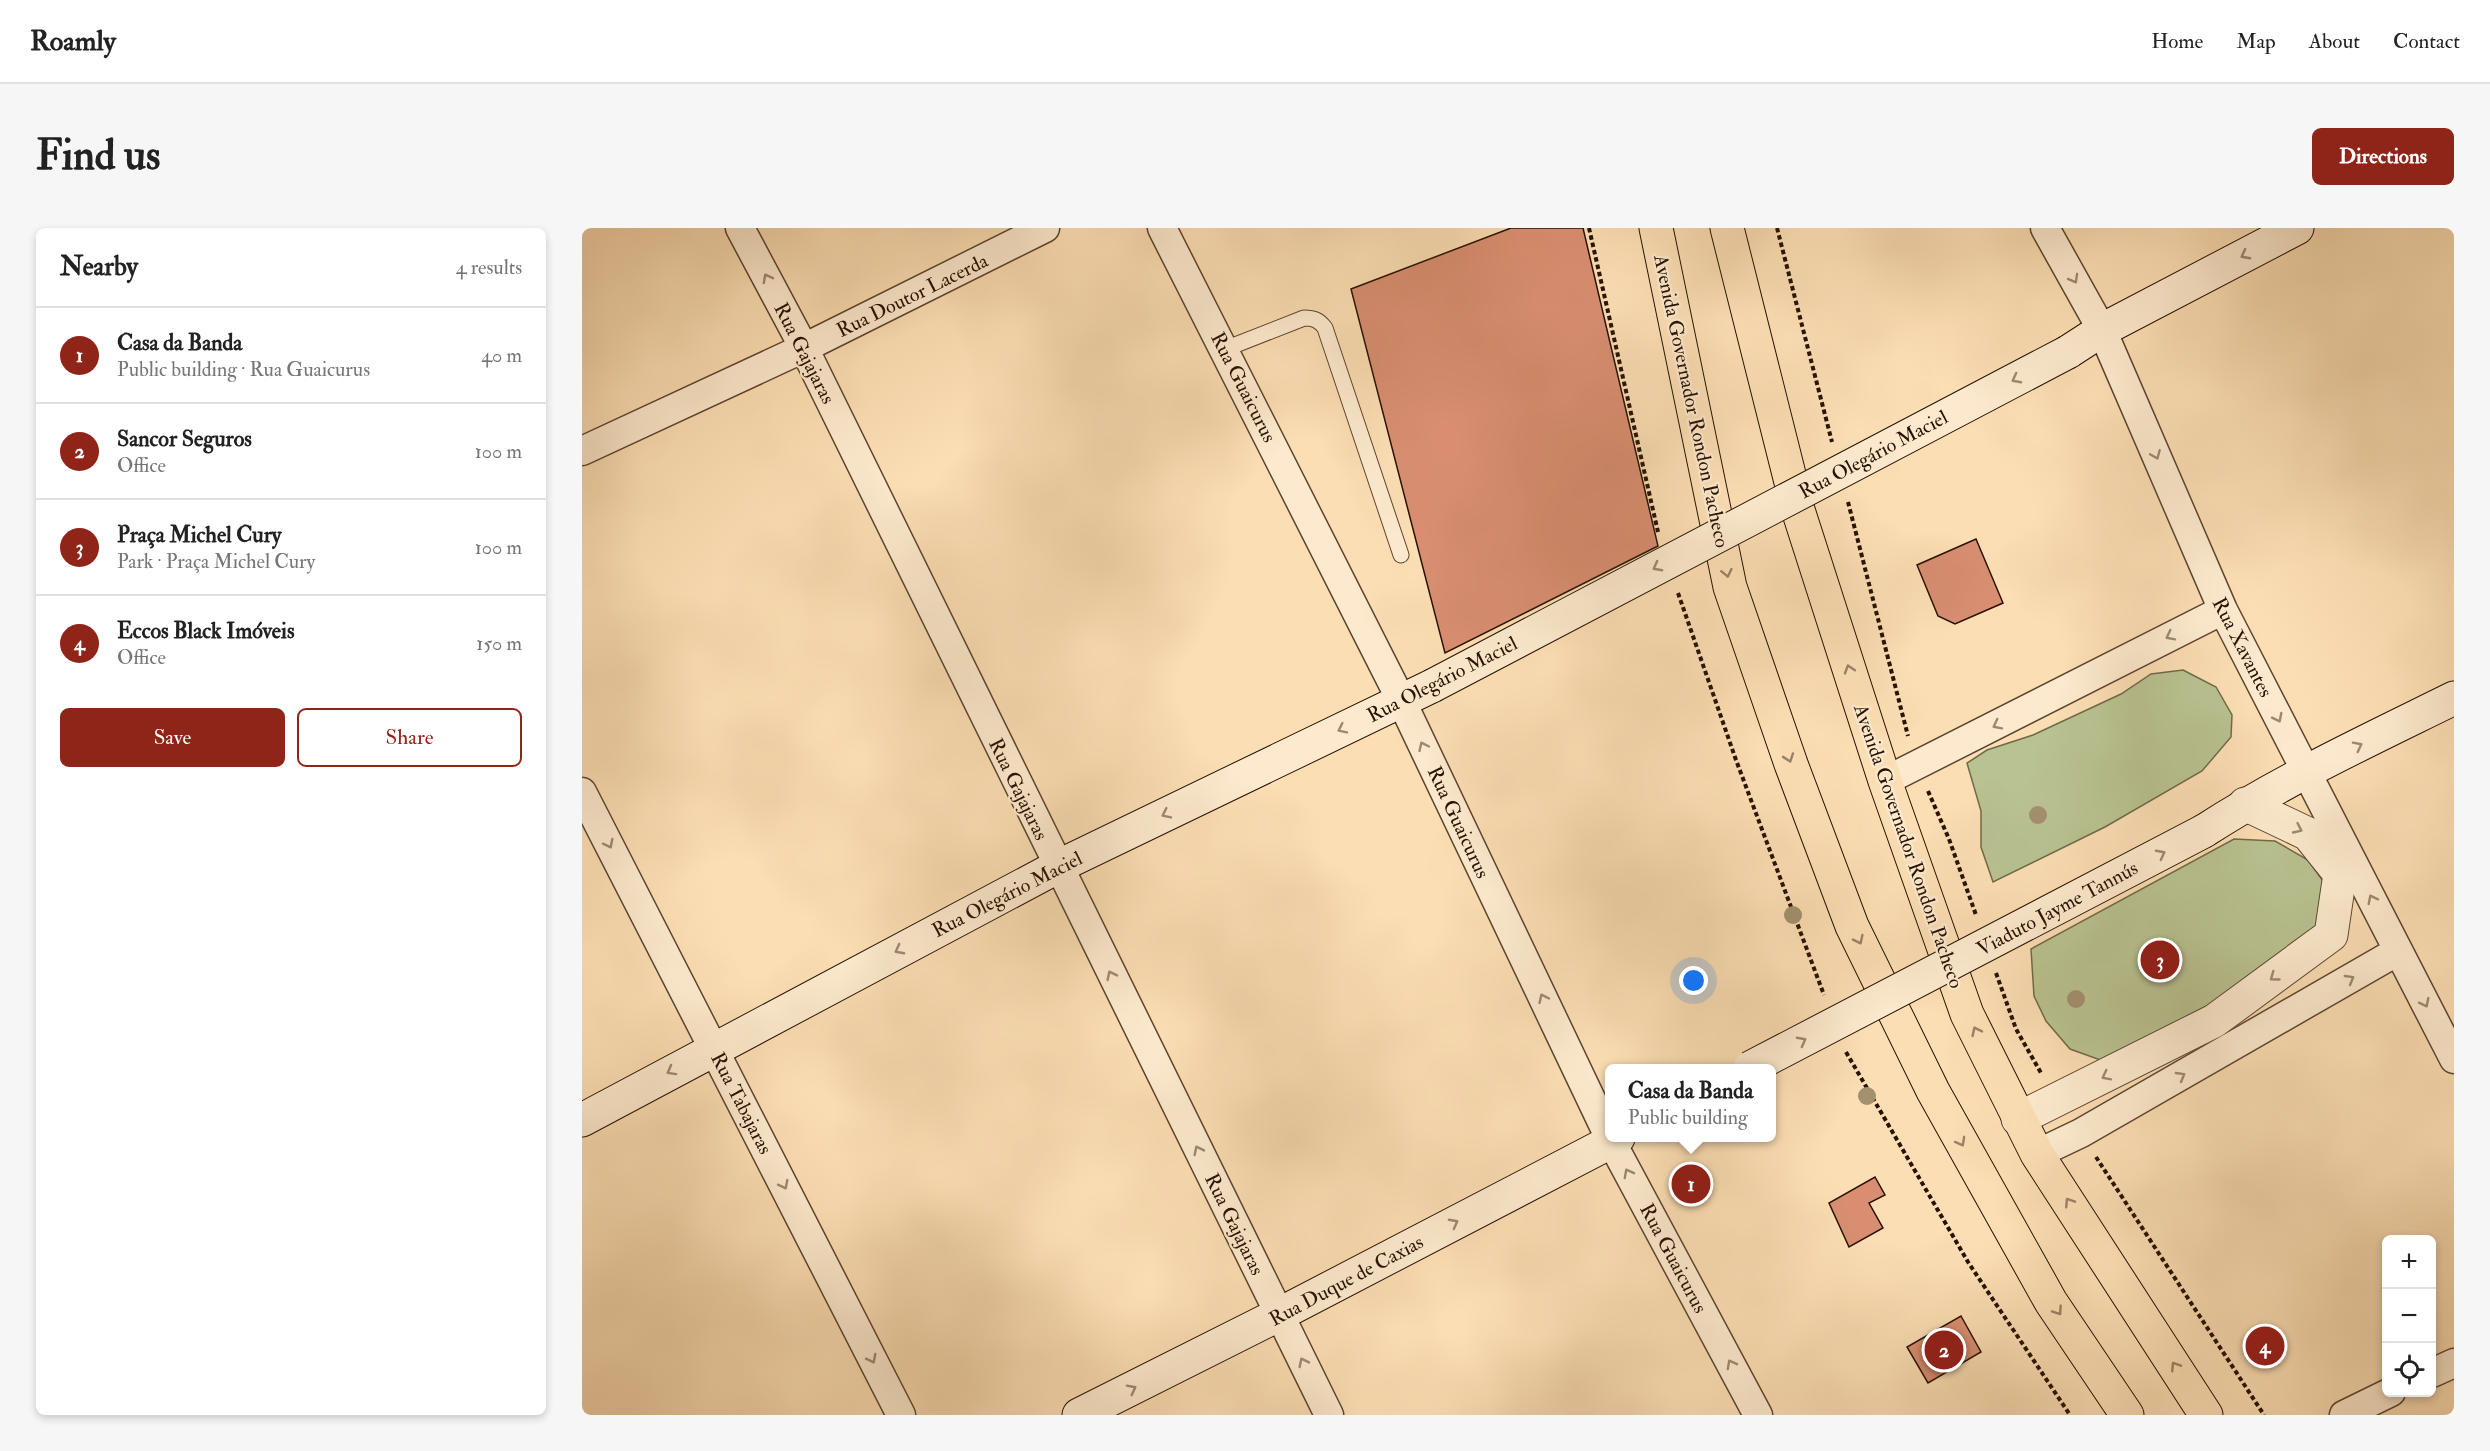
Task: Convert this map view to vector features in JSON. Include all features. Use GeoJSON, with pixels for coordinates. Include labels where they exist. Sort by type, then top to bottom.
{"type":"FeatureCollection","features":[{"type":"Feature","properties":{"kind":"main road","name":"Avenida Governador Rondon Pacheco"},"geometry":{"type":"LineString","coordinates":[[1656,228],[1730,587],[1791,764],[1852,926],[1933,1091],[2040,1281],[2127,1415]]}},
{"type":"Feature","properties":{"kind":"main road","name":"Avenida Governador Rondon Pacheco"},"geometry":{"type":"LineString","coordinates":[[1727,228],[1798,510],[1885,781],[1967,1014],[2037,1154],[2206,1415]]}},
{"type":"Feature","properties":{"kind":"main road","name":"Rua Olegário Maciel"},"geometry":{"type":"LineString","coordinates":[[582,1120],[1057,867],[1432,686],[2067,352],[2102,330],[2297,228]]}},
{"type":"Feature","properties":{"kind":"main road"},"geometry":{"type":"LineString","coordinates":[[2306,772],[2454,698]]}},
{"type":"Feature","properties":{"kind":"main road","name":"Viaduto Jayme Tannús"},"geometry":{"type":"LineString","coordinates":[[1758,1064],[2204,831],[2246,804],[2306,772]]}},
{"type":"Feature","properties":{"kind":"main road"},"geometry":{"type":"LineString","coordinates":[[2018,1119],[2214,1021],[2331,934],[2340,874],[2308,834],[2246,804]]}},
{"type":"Feature","properties":{"kind":"main road","name":"Rua Duque de Caxias"},"geometry":{"type":"LineString","coordinates":[[1079,1415],[1280,1314],[1609,1142]]}},
{"type":"Feature","properties":{"kind":"street","name":"Rua Gajajaras"},"geometry":{"type":"LineString","coordinates":[[740,228],[804,348],[1057,867],[1329,1415]]}},
{"type":"Feature","properties":{"kind":"street","name":"Rua Doutor Lacerda"},"geometry":{"type":"LineString","coordinates":[[582,451],[804,348],[1045,228]]}},
{"type":"Feature","properties":{"kind":"street","name":"Rua Guaicurus"},"geometry":{"type":"LineString","coordinates":[[1162,228],[1401,700],[1605,1118]]}},
{"type":"Feature","properties":{"kind":"street","name":"Rua Xavantes"},"geometry":{"type":"LineString","coordinates":[[2045,228],[2102,330],[2223,610],[2454,1059]]}},
{"type":"Feature","properties":{"kind":"street"},"geometry":{"type":"LineString","coordinates":[[1885,781],[2223,610]]}},
{"type":"Feature","properties":{"kind":"street","name":"Rua Tabajaras"},"geometry":{"type":"LineString","coordinates":[[582,792],[901,1415]]}},
{"type":"Feature","properties":{"kind":"street"},"geometry":{"type":"LineString","coordinates":[[2037,1154],[2081,1133],[2398,951]]}},
{"type":"Feature","properties":{"kind":"street","name":"Rua Guaicurus"},"geometry":{"type":"LineString","coordinates":[[1617,1142],[1758,1415]]}},
{"type":"Feature","properties":{"kind":"street"},"geometry":{"type":"LineString","coordinates":[[2436,1371],[2454,1363]]}},
{"type":"Feature","properties":{"kind":"street"},"geometry":{"type":"LineString","coordinates":[[2344,1415],[2382,1396]]}},
{"type":"Feature","properties":{"kind":"lane"},"geometry":{"type":"LineString","coordinates":[[1225,349],[1304,318],[1320,321],[1325,328],[1401,555]]}},
{"type":"Feature","properties":{"kind":"path"},"geometry":{"type":"LineString","coordinates":[[1777,228],[1833,447]]}},
{"type":"Feature","properties":{"kind":"path"},"geometry":{"type":"LineString","coordinates":[[1845,493],[1917,765],[1948,839],[1976,917]]}},
{"type":"Feature","properties":{"kind":"path"},"geometry":{"type":"LineString","coordinates":[[1992,962],[2016,1029],[2057,1101]]}},
{"type":"Feature","properties":{"kind":"path"},"geometry":{"type":"LineString","coordinates":[[2081,1133],[2264,1415]]}},
{"type":"Feature","properties":{"kind":"green space"},"geometry":{"type":"Polygon","coordinates":[[[2183,670],[2216,687],[2232,715],[2231,737],[2202,771],[2105,827],[1993,882],[1981,847],[1981,811],[1967,763],[1987,750],[2033,735],[2121,694],[2151,674],[2183,670]]]}},
{"type":"Feature","properties":{"kind":"green space"},"geometry":{"type":"Polygon","coordinates":[[[2234,839],[2275,841],[2308,860],[2328,888],[2324,928],[2276,972],[2103,1061],[2070,1049],[2046,1021],[2034,996],[2031,949],[2234,839]]]}},
{"type":"Feature","properties":{"kind":"building"},"geometry":{"type":"Polygon","coordinates":[[[1511,228],[1583,228],[1658,546],[1445,653],[1351,289],[1511,228]]]}},
{"type":"Feature","properties":{"kind":"building"},"geometry":{"type":"Polygon","coordinates":[[[1976,539],[2003,603],[1955,624],[1938,616],[1917,565],[1976,539]]]}},
{"type":"Feature","properties":{"kind":"building"},"geometry":{"type":"Polygon","coordinates":[[[1875,1177],[1885,1195],[1869,1203],[1883,1228],[1849,1247],[1829,1203],[1875,1177]]]}},
{"type":"Feature","properties":{"kind":"building"},"geometry":{"type":"Polygon","coordinates":[[[1961,1316],[1981,1352],[1928,1383],[1907,1347],[1961,1316]]]}},
{"type":"Feature","properties":{"kind":"place","name":"Praça Michel Cury"},"geometry":{"type":"Point","coordinates":[2160,960]}},
{"type":"Feature","properties":{"kind":"place","name":"Casa da Banda"},"geometry":{"type":"Point","coordinates":[1691,1184]}},
{"type":"Feature","properties":{"kind":"place","name":"Eccos Black Imóveis"},"geometry":{"type":"Point","coordinates":[2265,1346]}},
{"type":"Feature","properties":{"kind":"place","name":"Sancor Seguros"},"geometry":{"type":"Point","coordinates":[1944,1350]}}]}
